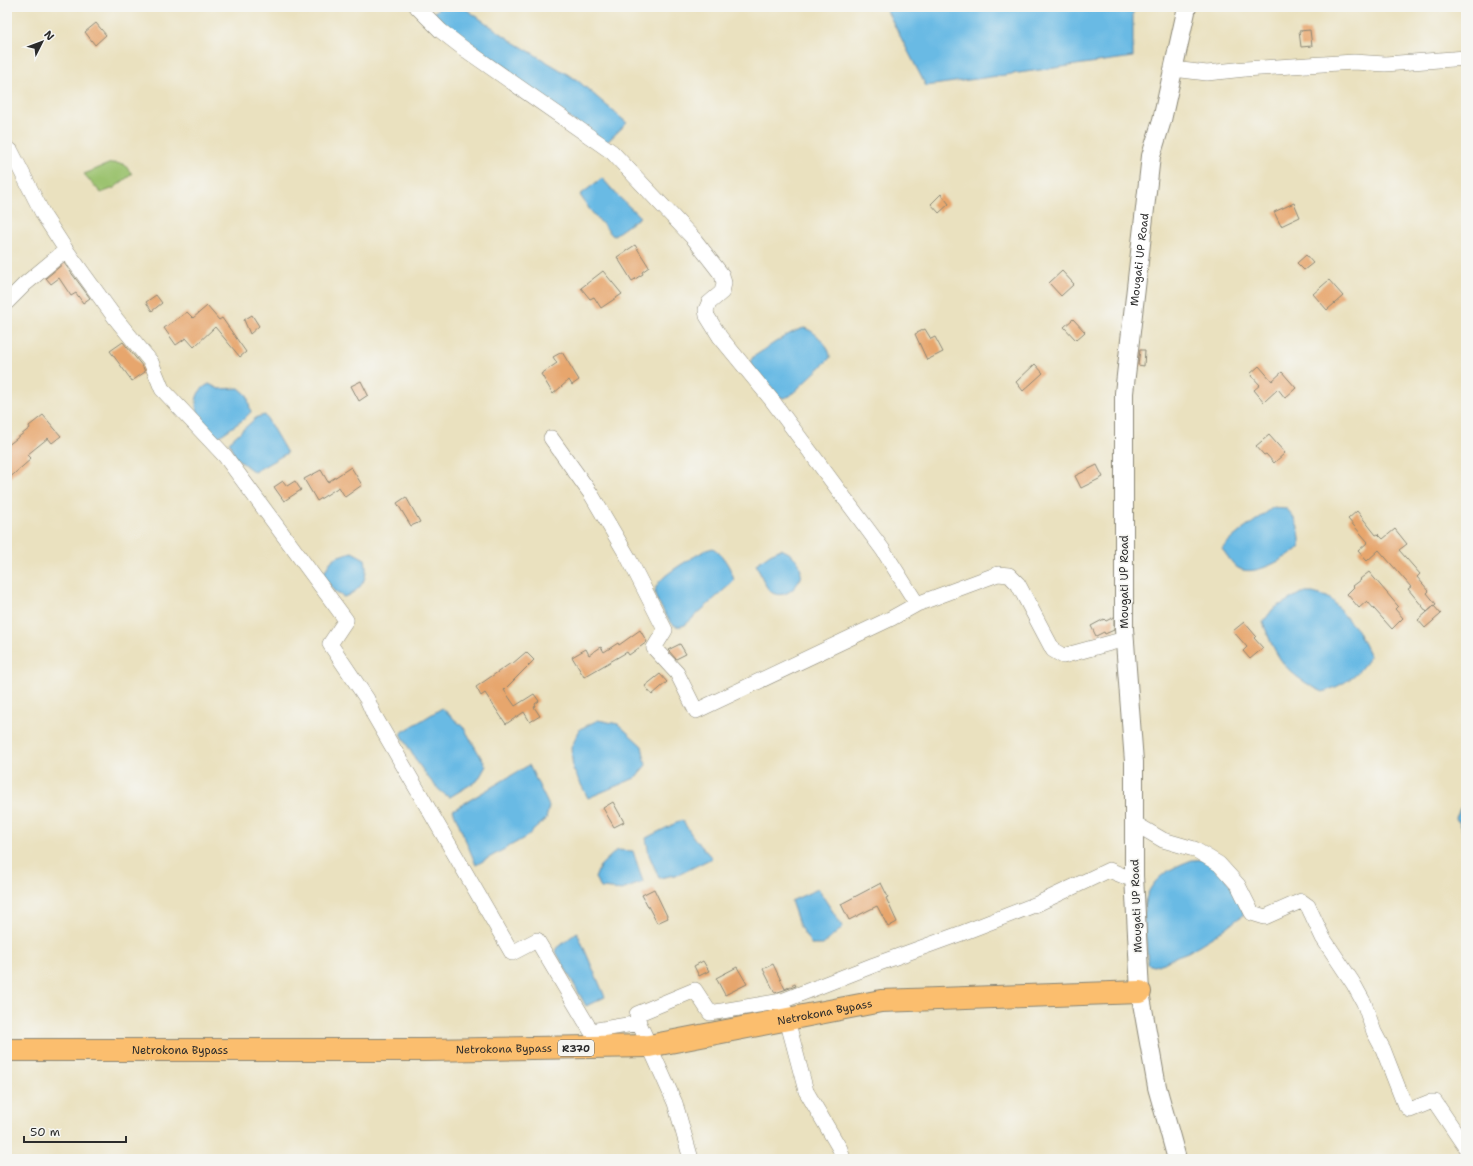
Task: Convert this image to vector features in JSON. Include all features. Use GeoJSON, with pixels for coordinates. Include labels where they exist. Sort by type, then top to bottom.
{"type":"FeatureCollection","features":[{"type":"Feature","properties":{"kind":"main road","name":"Netrokona Bypass"},"geometry":{"type":"LineString","coordinates":[[7,1050],[425,1050],[649,1046],[785,1010],[881,1001],[1140,992]]}},
{"type":"Feature","properties":{"kind":"street"},"geometry":{"type":"LineString","coordinates":[[417,7],[441,31],[457,44],[612,152],[694,239],[722,274],[724,283],[722,292],[709,303],[706,310],[707,316],[720,337],[771,399],[883,550],[917,604]]}},
{"type":"Feature","properties":{"kind":"street","name":"Mougati UP Road"},"geometry":{"type":"LineString","coordinates":[[1177,1159],[1157,1087],[1140,992],[1134,876],[1134,762],[1125,639],[1124,392],[1151,156],[1162,120],[1187,7]]}},
{"type":"Feature","properties":{"kind":"street"},"geometry":{"type":"LineString","coordinates":[[1173,69],[1207,73],[1354,62],[1385,64],[1466,58]]}},
{"type":"Feature","properties":{"kind":"street"},"geometry":{"type":"LineString","coordinates":[[7,148],[11,151],[44,216],[66,250],[116,319],[151,362],[162,389],[225,456],[346,620],[330,644],[367,699],[374,715],[512,953],[537,940],[591,1031],[639,1023]]}},
{"type":"Feature","properties":{"kind":"street"},"geometry":{"type":"LineString","coordinates":[[7,302],[25,284],[66,250]]}},
{"type":"Feature","properties":{"kind":"street"},"geometry":{"type":"LineString","coordinates":[[551,438],[591,494],[628,557],[664,630],[654,648],[677,673],[696,711],[892,618],[917,604],[998,574],[1009,575],[1018,584],[1053,650],[1063,656],[1125,639]]}},
{"type":"Feature","properties":{"kind":"street"},"geometry":{"type":"LineString","coordinates":[[1134,823],[1162,840],[1194,849],[1219,864],[1238,885],[1252,913],[1265,917],[1301,901],[1308,906],[1323,938],[1353,983],[1364,1003],[1374,1032],[1383,1049],[1404,1103],[1410,1110],[1430,1102],[1435,1102],[1466,1148]]}},
{"type":"Feature","properties":{"kind":"street"},"geometry":{"type":"LineString","coordinates":[[691,1159],[675,1103],[639,1023],[637,1014],[695,990],[710,1013],[785,1010],[874,965],[1037,904],[1109,870],[1126,878],[1134,876]]}},
{"type":"Feature","properties":{"kind":"street"},"geometry":{"type":"LineString","coordinates":[[785,1010],[806,1091],[840,1149],[843,1159]]}},
{"type":"Feature","properties":{"kind":"green space"},"geometry":{"type":"Polygon","coordinates":[[[111,163],[124,164],[132,174],[114,188],[101,193],[84,174],[111,163]]]}},
{"type":"Feature","properties":{"kind":"water"},"geometry":{"type":"Polygon","coordinates":[[[441,7],[463,7],[512,41],[577,80],[627,123],[605,144],[429,16],[441,7]]]}},
{"type":"Feature","properties":{"kind":"water"},"geometry":{"type":"Polygon","coordinates":[[[885,7],[1133,7],[1133,57],[926,86],[885,7]]]}},
{"type":"Feature","properties":{"kind":"water"},"geometry":{"type":"Polygon","coordinates":[[[602,178],[640,217],[613,236],[590,210],[580,195],[602,178]]]}},
{"type":"Feature","properties":{"kind":"water"},"geometry":{"type":"Polygon","coordinates":[[[804,328],[817,335],[825,344],[830,354],[830,358],[790,396],[783,398],[779,396],[752,367],[750,362],[753,357],[778,341],[797,330],[804,328]]]}},
{"type":"Feature","properties":{"kind":"water"},"geometry":{"type":"Polygon","coordinates":[[[209,384],[219,389],[239,388],[247,395],[251,412],[243,420],[218,437],[205,426],[197,411],[197,396],[201,389],[209,384]]]}},
{"type":"Feature","properties":{"kind":"water"},"geometry":{"type":"Polygon","coordinates":[[[265,415],[287,453],[254,472],[235,457],[229,442],[257,417],[265,415]]]}},
{"type":"Feature","properties":{"kind":"water"},"geometry":{"type":"Polygon","coordinates":[[[1272,508],[1287,509],[1290,513],[1298,526],[1300,547],[1279,561],[1262,568],[1245,570],[1238,568],[1222,549],[1239,532],[1272,508]]]}},
{"type":"Feature","properties":{"kind":"water"},"geometry":{"type":"Polygon","coordinates":[[[713,548],[720,554],[726,563],[734,581],[685,625],[676,626],[670,621],[656,599],[655,590],[666,575],[706,550],[713,548]]]}},
{"type":"Feature","properties":{"kind":"water"},"geometry":{"type":"Polygon","coordinates":[[[781,549],[793,556],[800,565],[801,574],[798,582],[792,589],[785,594],[777,594],[770,591],[756,564],[770,554],[781,549]]]}},
{"type":"Feature","properties":{"kind":"water"},"geometry":{"type":"Polygon","coordinates":[[[352,552],[365,559],[365,578],[360,587],[344,597],[335,592],[322,576],[333,559],[352,552]]]}},
{"type":"Feature","properties":{"kind":"water"},"geometry":{"type":"Polygon","coordinates":[[[1301,593],[1313,593],[1327,597],[1333,601],[1357,630],[1370,656],[1360,669],[1345,682],[1323,692],[1300,679],[1284,664],[1273,646],[1263,622],[1273,609],[1301,593]]]}},
{"type":"Feature","properties":{"kind":"water"},"geometry":{"type":"Polygon","coordinates":[[[442,708],[464,728],[486,766],[478,780],[450,797],[429,779],[415,759],[401,733],[442,708]]]}},
{"type":"Feature","properties":{"kind":"water"},"geometry":{"type":"Polygon","coordinates":[[[598,720],[618,724],[642,746],[646,765],[635,778],[588,798],[573,769],[571,748],[580,729],[598,720]]]}},
{"type":"Feature","properties":{"kind":"water"},"geometry":{"type":"Polygon","coordinates":[[[529,765],[549,806],[546,819],[526,837],[476,865],[453,810],[529,765]]]}},
{"type":"Feature","properties":{"kind":"water"},"geometry":{"type":"Polygon","coordinates":[[[1466,803],[1466,838],[1456,818],[1460,808],[1466,803]]]}},
{"type":"Feature","properties":{"kind":"water"},"geometry":{"type":"Polygon","coordinates":[[[682,820],[694,838],[712,858],[680,874],[659,878],[649,855],[646,838],[682,820]]]}},
{"type":"Feature","properties":{"kind":"water"},"geometry":{"type":"Polygon","coordinates":[[[617,850],[633,851],[643,882],[622,890],[601,888],[595,878],[600,866],[617,850]]]}},
{"type":"Feature","properties":{"kind":"water"},"geometry":{"type":"Polygon","coordinates":[[[1192,860],[1204,860],[1211,863],[1224,875],[1238,899],[1244,914],[1222,931],[1188,952],[1154,966],[1147,964],[1144,920],[1146,897],[1156,881],[1163,875],[1181,864],[1192,860]]]}},
{"type":"Feature","properties":{"kind":"water"},"geometry":{"type":"Polygon","coordinates":[[[818,889],[843,927],[823,945],[812,945],[800,927],[791,901],[818,889]]]}},
{"type":"Feature","properties":{"kind":"water"},"geometry":{"type":"Polygon","coordinates":[[[577,932],[605,997],[586,1006],[555,950],[577,932]]]}},
{"type":"Feature","properties":{"kind":"building"},"geometry":{"type":"Polygon","coordinates":[[[96,23],[106,35],[95,45],[85,32],[96,23]]]}},
{"type":"Feature","properties":{"kind":"building"},"geometry":{"type":"Polygon","coordinates":[[[1310,30],[1312,46],[1301,47],[1299,31],[1310,30]]]}},
{"type":"Feature","properties":{"kind":"building"},"geometry":{"type":"Polygon","coordinates":[[[941,194],[949,204],[939,213],[931,204],[941,194]]]}},
{"type":"Feature","properties":{"kind":"building"},"geometry":{"type":"Polygon","coordinates":[[[1294,203],[1300,217],[1281,226],[1274,212],[1294,203]]]}},
{"type":"Feature","properties":{"kind":"building"},"geometry":{"type":"Polygon","coordinates":[[[635,245],[649,267],[642,272],[643,274],[632,281],[617,257],[635,245]]]}},
{"type":"Feature","properties":{"kind":"building"},"geometry":{"type":"Polygon","coordinates":[[[1306,255],[1313,263],[1304,270],[1297,263],[1306,255]]]}},
{"type":"Feature","properties":{"kind":"building"},"geometry":{"type":"Polygon","coordinates":[[[64,263],[90,298],[83,303],[76,293],[71,296],[59,278],[51,284],[46,278],[64,263]]]}},
{"type":"Feature","properties":{"kind":"building"},"geometry":{"type":"Polygon","coordinates":[[[603,271],[622,294],[601,308],[594,297],[590,299],[581,288],[603,271]]]}},
{"type":"Feature","properties":{"kind":"building"},"geometry":{"type":"Polygon","coordinates":[[[1062,271],[1074,284],[1061,296],[1049,283],[1062,271]]]}},
{"type":"Feature","properties":{"kind":"building"},"geometry":{"type":"Polygon","coordinates":[[[1329,280],[1343,296],[1327,310],[1313,294],[1329,280]]]}},
{"type":"Feature","properties":{"kind":"building"},"geometry":{"type":"Polygon","coordinates":[[[156,295],[162,303],[152,311],[146,302],[156,295]]]}},
{"type":"Feature","properties":{"kind":"building"},"geometry":{"type":"Polygon","coordinates":[[[207,306],[219,320],[222,318],[246,352],[240,357],[215,327],[194,347],[186,338],[176,345],[164,328],[187,312],[193,318],[207,306]]]}},
{"type":"Feature","properties":{"kind":"building"},"geometry":{"type":"Polygon","coordinates":[[[252,315],[259,326],[250,334],[244,320],[252,315]]]}},
{"type":"Feature","properties":{"kind":"building"},"geometry":{"type":"Polygon","coordinates":[[[1073,319],[1085,332],[1076,340],[1064,327],[1073,319]]]}},
{"type":"Feature","properties":{"kind":"building"},"geometry":{"type":"Polygon","coordinates":[[[925,329],[931,339],[935,337],[943,352],[927,360],[915,334],[925,329]]]}},
{"type":"Feature","properties":{"kind":"building"},"geometry":{"type":"Polygon","coordinates":[[[123,342],[143,367],[145,372],[132,381],[110,351],[123,342]]]}},
{"type":"Feature","properties":{"kind":"building"},"geometry":{"type":"Polygon","coordinates":[[[1140,350],[1145,350],[1144,366],[1138,365],[1140,350]]]}},
{"type":"Feature","properties":{"kind":"building"},"geometry":{"type":"Polygon","coordinates":[[[562,352],[579,380],[572,385],[569,380],[553,394],[541,374],[557,363],[553,357],[562,352]]]}},
{"type":"Feature","properties":{"kind":"building"},"geometry":{"type":"Polygon","coordinates":[[[1035,364],[1043,373],[1023,391],[1016,382],[1035,364]]]}},
{"type":"Feature","properties":{"kind":"building"},"geometry":{"type":"Polygon","coordinates":[[[1259,366],[1272,381],[1282,372],[1296,388],[1285,398],[1278,389],[1264,402],[1254,390],[1260,385],[1250,374],[1259,366]]]}},
{"type":"Feature","properties":{"kind":"building"},"geometry":{"type":"Polygon","coordinates":[[[361,381],[368,395],[359,401],[351,386],[361,381]]]}},
{"type":"Feature","properties":{"kind":"building"},"geometry":{"type":"Polygon","coordinates":[[[43,415],[61,436],[52,443],[48,438],[27,455],[31,459],[7,480],[7,446],[30,428],[29,426],[43,415]]]}},
{"type":"Feature","properties":{"kind":"building"},"geometry":{"type":"Polygon","coordinates":[[[1269,435],[1285,453],[1274,463],[1256,446],[1269,435]]]}},
{"type":"Feature","properties":{"kind":"building"},"geometry":{"type":"Polygon","coordinates":[[[1097,465],[1103,477],[1081,488],[1075,476],[1097,465]]]}},
{"type":"Feature","properties":{"kind":"building"},"geometry":{"type":"Polygon","coordinates":[[[351,467],[362,485],[345,497],[339,487],[317,501],[304,479],[321,470],[328,482],[351,467]]]}},
{"type":"Feature","properties":{"kind":"building"},"geometry":{"type":"Polygon","coordinates":[[[283,481],[287,486],[295,481],[301,490],[284,501],[274,487],[283,481]]]}},
{"type":"Feature","properties":{"kind":"building"},"geometry":{"type":"Polygon","coordinates":[[[406,497],[420,522],[411,526],[397,503],[406,497]]]}},
{"type":"Feature","properties":{"kind":"building"},"geometry":{"type":"Polygon","coordinates":[[[1357,511],[1376,535],[1378,534],[1383,539],[1395,529],[1407,544],[1399,550],[1420,574],[1417,577],[1429,591],[1427,593],[1436,604],[1427,612],[1408,589],[1411,587],[1379,550],[1367,561],[1358,551],[1368,542],[1348,519],[1357,511]]]}},
{"type":"Feature","properties":{"kind":"building"},"geometry":{"type":"Polygon","coordinates":[[[1369,572],[1398,606],[1395,609],[1403,618],[1392,629],[1367,601],[1359,608],[1347,594],[1354,587],[1353,586],[1361,580],[1360,579],[1369,572]]]}},
{"type":"Feature","properties":{"kind":"building"},"geometry":{"type":"Polygon","coordinates":[[[1434,606],[1441,614],[1425,628],[1418,620],[1434,606]]]}},
{"type":"Feature","properties":{"kind":"building"},"geometry":{"type":"Polygon","coordinates":[[[1114,617],[1114,630],[1105,634],[1104,632],[1096,636],[1091,626],[1104,619],[1106,621],[1114,617]]]}},
{"type":"Feature","properties":{"kind":"building"},"geometry":{"type":"Polygon","coordinates":[[[1244,622],[1256,636],[1254,638],[1263,648],[1250,659],[1243,651],[1247,647],[1233,631],[1244,622]]]}},
{"type":"Feature","properties":{"kind":"building"},"geometry":{"type":"Polygon","coordinates":[[[640,630],[647,642],[629,655],[627,652],[584,677],[572,657],[586,649],[589,655],[601,647],[604,652],[618,643],[619,645],[640,630]]]}},
{"type":"Feature","properties":{"kind":"building"},"geometry":{"type":"Polygon","coordinates":[[[680,644],[686,654],[676,659],[668,650],[680,644]]]}},
{"type":"Feature","properties":{"kind":"building"},"geometry":{"type":"Polygon","coordinates":[[[526,652],[534,660],[504,690],[515,706],[534,694],[539,701],[534,707],[540,716],[530,722],[524,712],[506,724],[485,693],[481,696],[476,687],[511,663],[512,664],[526,652]]]}},
{"type":"Feature","properties":{"kind":"building"},"geometry":{"type":"Polygon","coordinates":[[[660,674],[667,682],[652,695],[645,686],[660,674]]]}},
{"type":"Feature","properties":{"kind":"building"},"geometry":{"type":"Polygon","coordinates":[[[613,802],[624,822],[614,827],[603,808],[613,802]]]}},
{"type":"Feature","properties":{"kind":"building"},"geometry":{"type":"Polygon","coordinates":[[[881,883],[897,922],[888,927],[877,906],[849,920],[841,904],[881,883]]]}},
{"type":"Feature","properties":{"kind":"building"},"geometry":{"type":"Polygon","coordinates":[[[654,889],[668,918],[657,923],[642,895],[654,889]]]}},
{"type":"Feature","properties":{"kind":"building"},"geometry":{"type":"Polygon","coordinates":[[[703,961],[709,971],[699,976],[694,966],[703,961]]]}},
{"type":"Feature","properties":{"kind":"building"},"geometry":{"type":"Polygon","coordinates":[[[773,964],[785,989],[795,984],[796,986],[775,993],[763,969],[773,964]]]}},
{"type":"Feature","properties":{"kind":"building"},"geometry":{"type":"Polygon","coordinates":[[[737,967],[747,984],[725,995],[716,978],[737,967]]]}}]}
